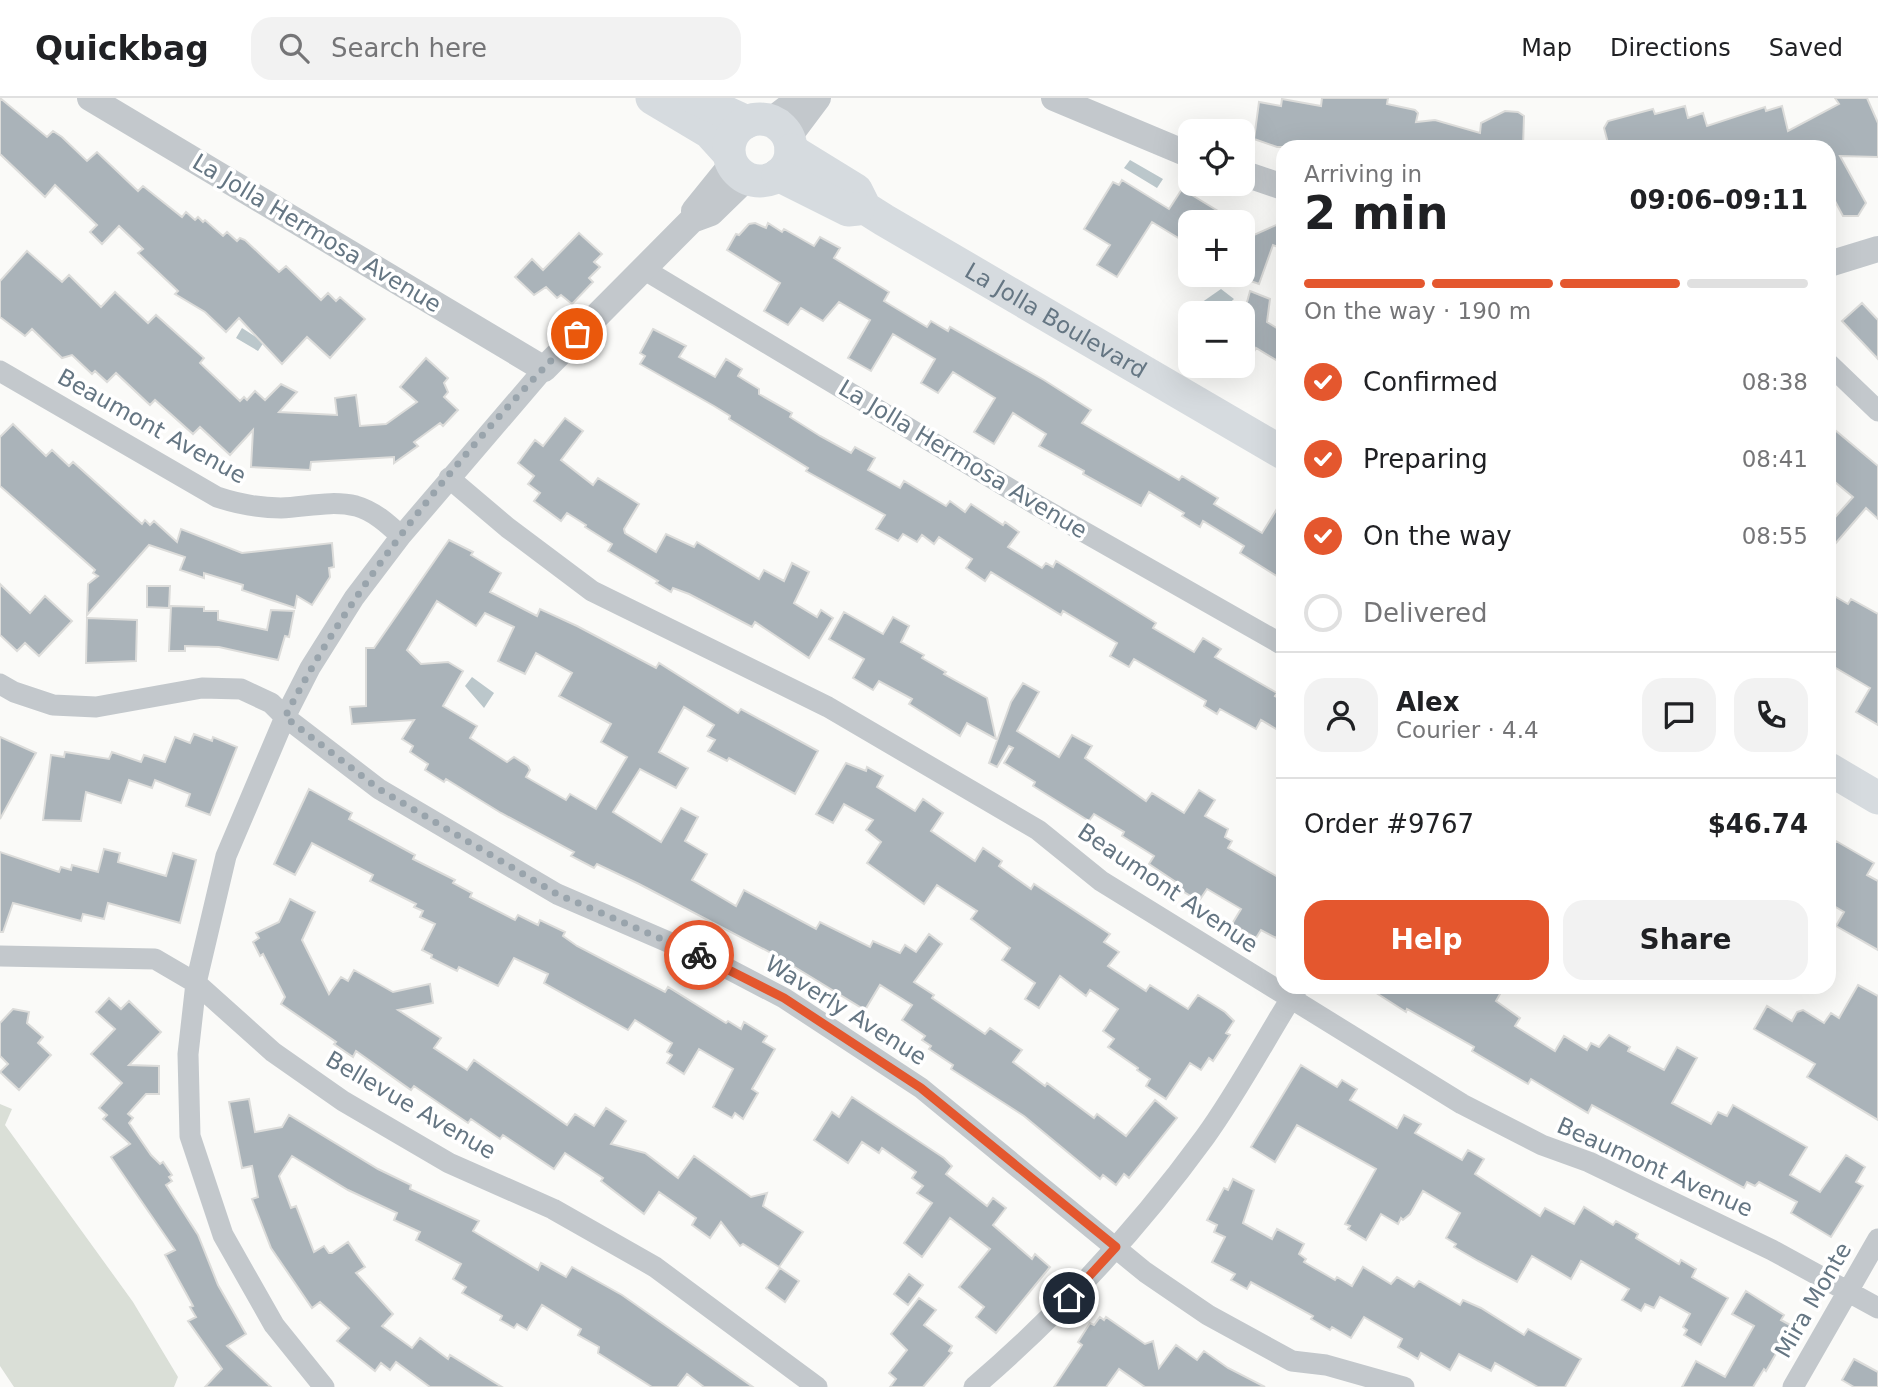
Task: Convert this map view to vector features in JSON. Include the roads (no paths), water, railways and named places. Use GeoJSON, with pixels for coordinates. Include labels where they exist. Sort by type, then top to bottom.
{"type":"FeatureCollection","features":[{"type":"Feature","properties":{"kind":"main road","name":"La Jolla Boulevard"},"geometry":{"type":"LineString","coordinates":[[652,98],[709,132],[760,150]]}},
{"type":"Feature","properties":{"kind":"main road","name":"La Jolla Boulevard"},"geometry":{"type":"LineString","coordinates":[[695,98],[760,150],[848,210],[865,208],[1276,449]]}},
{"type":"Feature","properties":{"kind":"main road"},"geometry":{"type":"LineString","coordinates":[[1836,773],[1878,798]]}},
{"type":"Feature","properties":{"kind":"street","name":"La Jolla Hermosa Avenue"},"geometry":{"type":"LineString","coordinates":[[90,98],[544,369]]}},
{"type":"Feature","properties":{"kind":"street"},"geometry":{"type":"LineString","coordinates":[[760,150],[800,98]]}},
{"type":"Feature","properties":{"kind":"street"},"geometry":{"type":"LineString","coordinates":[[324,1387],[274,1325],[223,1235],[190,1136],[188,1054],[196,983],[226,856],[285,717],[310,668],[354,598],[401,536],[544,369],[692,220],[694,208],[818,98]]}},
{"type":"Feature","properties":{"kind":"street"},"geometry":{"type":"LineString","coordinates":[[1054,98],[1178,150]]}},
{"type":"Feature","properties":{"kind":"street"},"geometry":{"type":"LineString","coordinates":[[1255,177],[1276,185]]}},
{"type":"Feature","properties":{"kind":"street"},"geometry":{"type":"LineString","coordinates":[[1836,262],[1878,249]]}},
{"type":"Feature","properties":{"kind":"street","name":"La Jolla Hermosa Avenue"},"geometry":{"type":"LineString","coordinates":[[645,270],[1035,504],[1276,641]]}},
{"type":"Feature","properties":{"kind":"street"},"geometry":{"type":"LineString","coordinates":[[1836,370],[1878,411]]}},
{"type":"Feature","properties":{"kind":"street","name":"Beaumont Avenue"},"geometry":{"type":"LineString","coordinates":[[0,371],[217,497],[244,506],[280,508],[328,503],[357,506],[382,518],[401,536]]}},
{"type":"Feature","properties":{"kind":"street","name":"Beaumont Avenue"},"geometry":{"type":"LineString","coordinates":[[449,478],[592,591],[828,707],[863,727],[1038,830],[1101,880],[1276,982]]}},
{"type":"Feature","properties":{"kind":"street","name":"Waverly Avenue"},"geometry":{"type":"LineString","coordinates":[[0,684],[14,692],[53,705],[96,708],[202,688],[242,689],[271,703],[285,717],[379,789],[557,894],[717,962],[784,998],[921,1088],[1145,1272],[1208,1315],[1292,1362],[1326,1365],[1404,1387]]}},
{"type":"Feature","properties":{"kind":"street","name":"Bellevue Avenue"},"geometry":{"type":"LineString","coordinates":[[0,956],[155,959],[196,983],[273,1052],[342,1101],[449,1163],[553,1209],[655,1267],[817,1387]]}},
{"type":"Feature","properties":{"kind":"street"},"geometry":{"type":"LineString","coordinates":[[974,1387],[1037,1332],[1116,1247],[1206,1136],[1293,994]]}},
{"type":"Feature","properties":{"kind":"street","name":"Beaumont Avenue"},"geometry":{"type":"LineString","coordinates":[[1296,994],[1462,1104],[1542,1145],[1589,1161],[1772,1250],[1878,1308]]}},
{"type":"Feature","properties":{"kind":"street","name":"Mira Monte"},"geometry":{"type":"LineString","coordinates":[[1793,1387],[1878,1239]]}}]}
